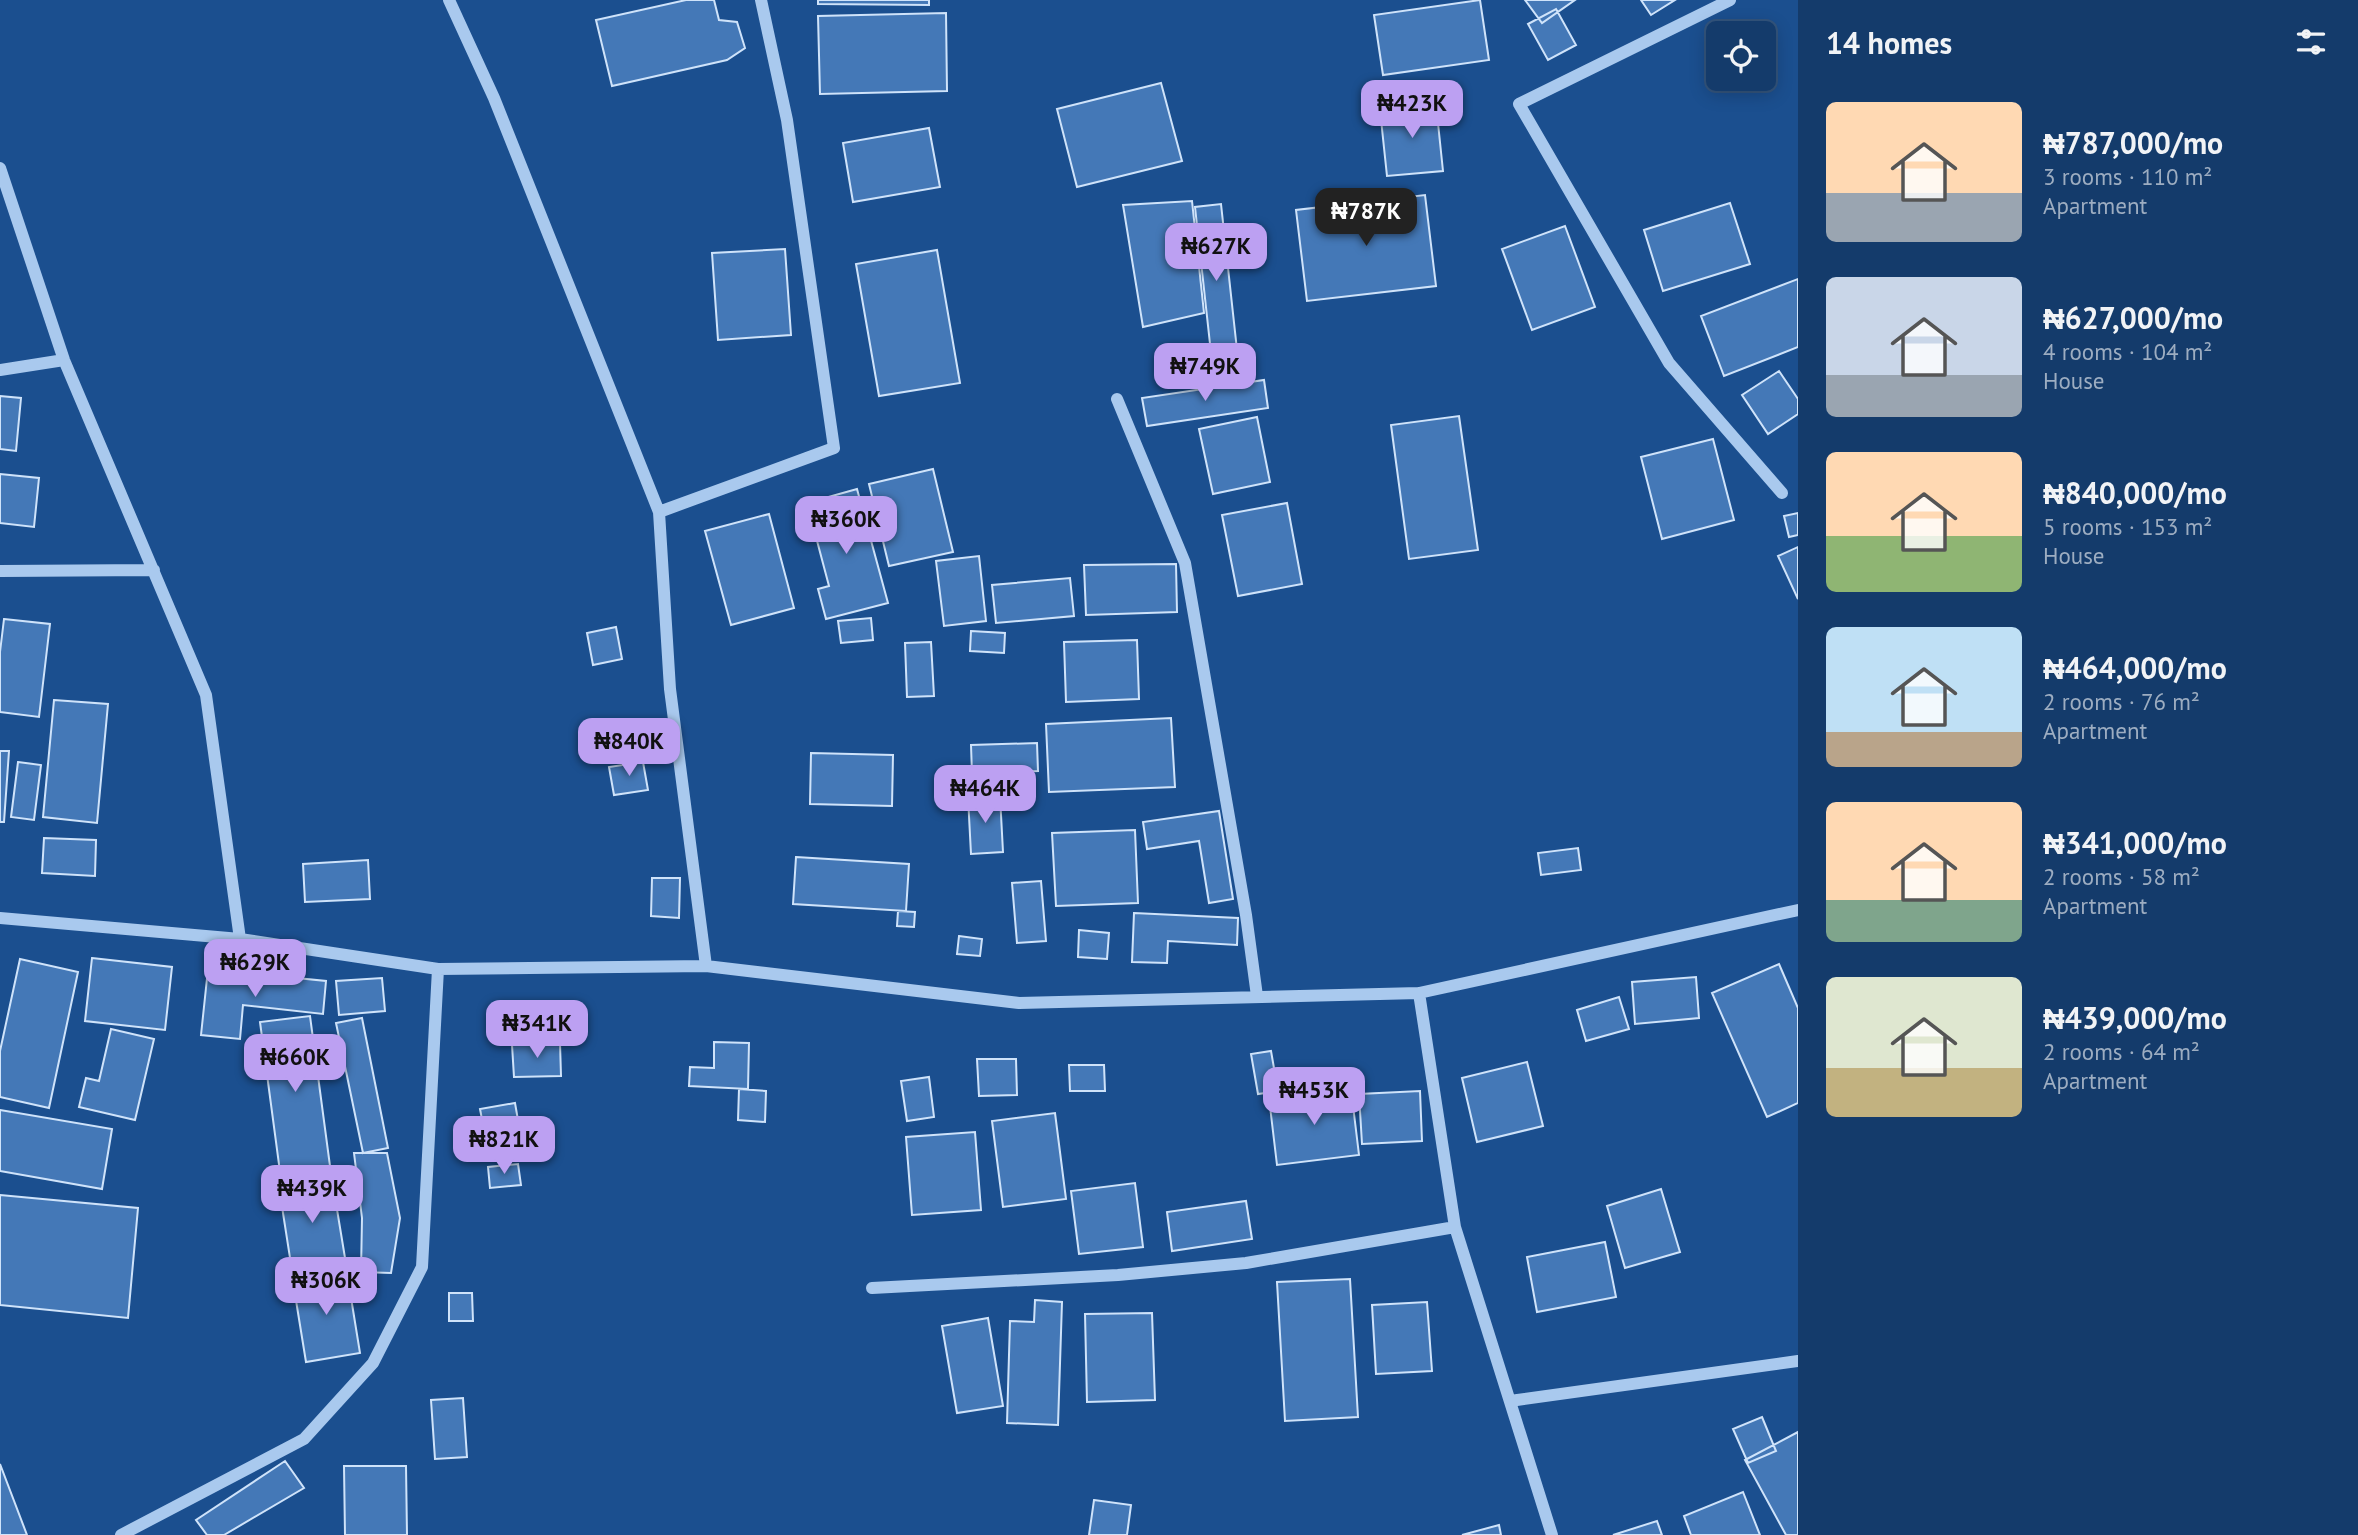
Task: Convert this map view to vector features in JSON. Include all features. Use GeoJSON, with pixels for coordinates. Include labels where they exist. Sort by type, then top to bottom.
{"type":"FeatureCollection","features":[{"type":"Feature","properties":{"kind":"street"},"geometry":{"type":"LineString","coordinates":[[449,0],[494,98],[659,512],[670,689],[706,966]]}},
{"type":"Feature","properties":{"kind":"street"},"geometry":{"type":"LineString","coordinates":[[659,512],[834,448],[788,120],[761,0]]}},
{"type":"Feature","properties":{"kind":"street"},"geometry":{"type":"LineString","coordinates":[[1730,0],[1519,104],[1669,363],[1782,493]]}},
{"type":"Feature","properties":{"kind":"street"},"geometry":{"type":"LineString","coordinates":[[0,168],[64,360],[206,695],[240,939]]}},
{"type":"Feature","properties":{"kind":"street"},"geometry":{"type":"LineString","coordinates":[[0,370],[64,360]]}},
{"type":"Feature","properties":{"kind":"street"},"geometry":{"type":"LineString","coordinates":[[1117,399],[1185,564],[1258,996]]}},
{"type":"Feature","properties":{"kind":"street"},"geometry":{"type":"LineString","coordinates":[[6,571],[154,570]]}},
{"type":"Feature","properties":{"kind":"street"},"geometry":{"type":"LineString","coordinates":[[0,918],[240,939],[438,969],[706,966],[1020,1003],[1419,993],[1798,910]]}},
{"type":"Feature","properties":{"kind":"street"},"geometry":{"type":"LineString","coordinates":[[121,1535],[304,1439],[373,1363],[422,1267],[438,969]]}},
{"type":"Feature","properties":{"kind":"street"},"geometry":{"type":"LineString","coordinates":[[1419,993],[1455,1227],[1552,1535]]}},
{"type":"Feature","properties":{"kind":"street"},"geometry":{"type":"LineString","coordinates":[[872,1288],[1118,1275],[1246,1263],[1455,1227]]}},
{"type":"Feature","properties":{"kind":"street"},"geometry":{"type":"LineString","coordinates":[[1510,1401],[1798,1361]]}},
{"type":"Feature","properties":{"kind":"building"},"geometry":{"type":"Polygon","coordinates":[[[686,0],[714,0],[719,20],[737,22],[745,48],[727,60],[612,86],[596,20],[686,0]]]}},
{"type":"Feature","properties":{"kind":"building"},"geometry":{"type":"Polygon","coordinates":[[[818,0],[929,0],[929,5],[818,4],[818,0]]]}},
{"type":"Feature","properties":{"kind":"building"},"geometry":{"type":"Polygon","coordinates":[[[1480,0],[1489,60],[1383,75],[1374,15],[1480,0]]]}},
{"type":"Feature","properties":{"kind":"building"},"geometry":{"type":"Polygon","coordinates":[[[1525,0],[1575,0],[1542,23],[1525,0]]]}},
{"type":"Feature","properties":{"kind":"building"},"geometry":{"type":"Polygon","coordinates":[[[1641,0],[1675,0],[1651,15],[1641,0]]]}},
{"type":"Feature","properties":{"kind":"building"},"geometry":{"type":"Polygon","coordinates":[[[1556,9],[1576,45],[1548,60],[1528,24],[1556,9]]]}},
{"type":"Feature","properties":{"kind":"building"},"geometry":{"type":"Polygon","coordinates":[[[946,13],[947,91],[820,94],[818,16],[946,13]]]}},
{"type":"Feature","properties":{"kind":"building"},"geometry":{"type":"Polygon","coordinates":[[[1161,83],[1182,161],[1077,187],[1057,109],[1161,83]]]}},
{"type":"Feature","properties":{"kind":"building"},"geometry":{"type":"Polygon","coordinates":[[[1436,104],[1443,171],[1387,176],[1380,110],[1436,104]]]}},
{"type":"Feature","properties":{"kind":"building"},"geometry":{"type":"Polygon","coordinates":[[[929,128],[940,187],[853,202],[843,143],[929,128]]]}},
{"type":"Feature","properties":{"kind":"building"},"geometry":{"type":"Polygon","coordinates":[[[1425,195],[1436,286],[1307,301],[1296,210],[1425,195]]]}},
{"type":"Feature","properties":{"kind":"building"},"geometry":{"type":"Polygon","coordinates":[[[1192,201],[1204,313],[1143,327],[1123,205],[1192,201]]]}},
{"type":"Feature","properties":{"kind":"building"},"geometry":{"type":"Polygon","coordinates":[[[1730,203],[1750,264],[1663,291],[1644,230],[1730,203]]]}},
{"type":"Feature","properties":{"kind":"building"},"geometry":{"type":"Polygon","coordinates":[[[1221,204],[1238,359],[1212,362],[1195,207],[1221,204]]]}},
{"type":"Feature","properties":{"kind":"building"},"geometry":{"type":"Polygon","coordinates":[[[1565,226],[1595,307],[1532,330],[1502,249],[1565,226]]]}},
{"type":"Feature","properties":{"kind":"building"},"geometry":{"type":"Polygon","coordinates":[[[785,249],[791,335],[718,340],[712,253],[785,249]]]}},
{"type":"Feature","properties":{"kind":"building"},"geometry":{"type":"Polygon","coordinates":[[[937,250],[960,383],[879,396],[856,264],[937,250]]]}},
{"type":"Feature","properties":{"kind":"building"},"geometry":{"type":"Polygon","coordinates":[[[1798,279],[1798,347],[1724,376],[1701,316],[1798,279]]]}},
{"type":"Feature","properties":{"kind":"building"},"geometry":{"type":"Polygon","coordinates":[[[1779,371],[1798,399],[1798,414],[1768,434],[1742,395],[1779,371]]]}},
{"type":"Feature","properties":{"kind":"building"},"geometry":{"type":"Polygon","coordinates":[[[1264,380],[1268,408],[1147,426],[1142,398],[1264,380]]]}},
{"type":"Feature","properties":{"kind":"building"},"geometry":{"type":"Polygon","coordinates":[[[0,396],[21,398],[16,451],[0,449],[0,396]]]}},
{"type":"Feature","properties":{"kind":"building"},"geometry":{"type":"Polygon","coordinates":[[[1459,416],[1478,550],[1409,559],[1391,425],[1459,416]]]}},
{"type":"Feature","properties":{"kind":"building"},"geometry":{"type":"Polygon","coordinates":[[[1257,417],[1270,482],[1213,494],[1199,429],[1257,417]]]}},
{"type":"Feature","properties":{"kind":"building"},"geometry":{"type":"Polygon","coordinates":[[[1713,439],[1734,520],[1662,539],[1641,457],[1713,439]]]}},
{"type":"Feature","properties":{"kind":"building"},"geometry":{"type":"Polygon","coordinates":[[[933,469],[953,552],[889,566],[869,484],[933,469]]]}},
{"type":"Feature","properties":{"kind":"building"},"geometry":{"type":"Polygon","coordinates":[[[0,474],[39,478],[34,527],[0,523],[0,474]]]}},
{"type":"Feature","properties":{"kind":"building"},"geometry":{"type":"Polygon","coordinates":[[[857,489],[888,603],[826,619],[818,589],[829,586],[807,503],[857,489]]]}},
{"type":"Feature","properties":{"kind":"building"},"geometry":{"type":"Polygon","coordinates":[[[1287,503],[1302,584],[1238,596],[1222,515],[1287,503]]]}},
{"type":"Feature","properties":{"kind":"building"},"geometry":{"type":"Polygon","coordinates":[[[1798,513],[1798,535],[1789,537],[1784,516],[1798,513]]]}},
{"type":"Feature","properties":{"kind":"building"},"geometry":{"type":"Polygon","coordinates":[[[769,514],[794,608],[731,625],[705,531],[769,514]]]}},
{"type":"Feature","properties":{"kind":"building"},"geometry":{"type":"Polygon","coordinates":[[[1798,547],[1798,599],[1778,556],[1798,547]]]}},
{"type":"Feature","properties":{"kind":"building"},"geometry":{"type":"Polygon","coordinates":[[[979,556],[986,621],[944,626],[936,561],[979,556]]]}},
{"type":"Feature","properties":{"kind":"building"},"geometry":{"type":"Polygon","coordinates":[[[1176,564],[1177,612],[1086,615],[1084,565],[1176,564]]]}},
{"type":"Feature","properties":{"kind":"building"},"geometry":{"type":"Polygon","coordinates":[[[1070,578],[1074,616],[996,623],[992,585],[1070,578]]]}},
{"type":"Feature","properties":{"kind":"building"},"geometry":{"type":"Polygon","coordinates":[[[871,618],[873,640],[841,643],[838,621],[871,618]]]}},
{"type":"Feature","properties":{"kind":"building"},"geometry":{"type":"Polygon","coordinates":[[[4,619],[50,624],[39,717],[0,712],[0,652],[4,619]]]}},
{"type":"Feature","properties":{"kind":"building"},"geometry":{"type":"Polygon","coordinates":[[[616,627],[622,659],[593,665],[587,633],[616,627]]]}},
{"type":"Feature","properties":{"kind":"building"},"geometry":{"type":"Polygon","coordinates":[[[971,631],[1005,633],[1004,653],[970,651],[971,631]]]}},
{"type":"Feature","properties":{"kind":"building"},"geometry":{"type":"Polygon","coordinates":[[[1137,640],[1139,699],[1066,702],[1064,642],[1137,640]]]}},
{"type":"Feature","properties":{"kind":"building"},"geometry":{"type":"Polygon","coordinates":[[[931,642],[934,696],[907,697],[905,643],[931,642]]]}},
{"type":"Feature","properties":{"kind":"building"},"geometry":{"type":"Polygon","coordinates":[[[54,700],[108,704],[97,823],[43,817],[54,700]]]}},
{"type":"Feature","properties":{"kind":"building"},"geometry":{"type":"Polygon","coordinates":[[[1171,718],[1175,787],[1049,792],[1046,724],[1171,718]]]}},
{"type":"Feature","properties":{"kind":"building"},"geometry":{"type":"Polygon","coordinates":[[[1037,743],[1038,771],[972,774],[971,745],[1037,743]]]}},
{"type":"Feature","properties":{"kind":"building"},"geometry":{"type":"Polygon","coordinates":[[[0,751],[9,751],[4,822],[0,822],[0,751]]]}},
{"type":"Feature","properties":{"kind":"building"},"geometry":{"type":"Polygon","coordinates":[[[811,753],[893,755],[892,806],[810,804],[811,753]]]}},
{"type":"Feature","properties":{"kind":"building"},"geometry":{"type":"Polygon","coordinates":[[[18,762],[41,765],[34,820],[11,817],[18,762]]]}},
{"type":"Feature","properties":{"kind":"building"},"geometry":{"type":"Polygon","coordinates":[[[643,762],[648,790],[614,795],[609,767],[643,762]]]}},
{"type":"Feature","properties":{"kind":"building"},"geometry":{"type":"Polygon","coordinates":[[[1000,796],[1003,852],[971,854],[968,797],[1000,796]]]}},
{"type":"Feature","properties":{"kind":"building"},"geometry":{"type":"Polygon","coordinates":[[[1219,811],[1233,899],[1209,903],[1199,841],[1147,849],[1143,822],[1219,811]]]}},
{"type":"Feature","properties":{"kind":"building"},"geometry":{"type":"Polygon","coordinates":[[[1135,830],[1138,903],[1056,906],[1052,833],[1135,830]]]}},
{"type":"Feature","properties":{"kind":"building"},"geometry":{"type":"Polygon","coordinates":[[[44,838],[96,840],[95,876],[42,873],[44,838]]]}},
{"type":"Feature","properties":{"kind":"building"},"geometry":{"type":"Polygon","coordinates":[[[1578,848],[1581,870],[1541,875],[1538,853],[1578,848]]]}},
{"type":"Feature","properties":{"kind":"building"},"geometry":{"type":"Polygon","coordinates":[[[796,857],[909,864],[906,911],[793,904],[796,857]]]}},
{"type":"Feature","properties":{"kind":"building"},"geometry":{"type":"Polygon","coordinates":[[[368,860],[370,899],[305,902],[303,864],[368,860]]]}},
{"type":"Feature","properties":{"kind":"building"},"geometry":{"type":"Polygon","coordinates":[[[652,878],[680,878],[679,918],[651,916],[652,878]]]}},
{"type":"Feature","properties":{"kind":"building"},"geometry":{"type":"Polygon","coordinates":[[[1041,881],[1046,941],[1017,943],[1012,883],[1041,881]]]}},
{"type":"Feature","properties":{"kind":"building"},"geometry":{"type":"Polygon","coordinates":[[[898,911],[915,912],[914,927],[897,926],[898,911]]]}},
{"type":"Feature","properties":{"kind":"building"},"geometry":{"type":"Polygon","coordinates":[[[1134,913],[1238,918],[1237,945],[1168,941],[1167,963],[1132,962],[1134,913]]]}},
{"type":"Feature","properties":{"kind":"building"},"geometry":{"type":"Polygon","coordinates":[[[1079,930],[1109,933],[1107,959],[1078,957],[1079,930]]]}},
{"type":"Feature","properties":{"kind":"building"},"geometry":{"type":"Polygon","coordinates":[[[959,936],[982,939],[980,956],[957,954],[959,936]]]}},
{"type":"Feature","properties":{"kind":"building"},"geometry":{"type":"Polygon","coordinates":[[[92,958],[172,967],[165,1030],[85,1021],[92,958]]]}},
{"type":"Feature","properties":{"kind":"building"},"geometry":{"type":"Polygon","coordinates":[[[20,959],[78,972],[49,1108],[0,1097],[0,1051],[20,959]]]}},
{"type":"Feature","properties":{"kind":"building"},"geometry":{"type":"Polygon","coordinates":[[[1779,964],[1798,1008],[1798,1103],[1767,1117],[1712,993],[1779,964]]]}},
{"type":"Feature","properties":{"kind":"building"},"geometry":{"type":"Polygon","coordinates":[[[208,969],[326,981],[323,1014],[243,1005],[240,1039],[201,1035],[208,969]]]}},
{"type":"Feature","properties":{"kind":"building"},"geometry":{"type":"Polygon","coordinates":[[[1696,977],[1699,1018],[1635,1024],[1632,982],[1696,977]]]}},
{"type":"Feature","properties":{"kind":"building"},"geometry":{"type":"Polygon","coordinates":[[[382,978],[385,1011],[339,1015],[336,981],[382,978]]]}},
{"type":"Feature","properties":{"kind":"building"},"geometry":{"type":"Polygon","coordinates":[[[1619,997],[1629,1029],[1586,1041],[1577,1010],[1619,997]]]}},
{"type":"Feature","properties":{"kind":"building"},"geometry":{"type":"Polygon","coordinates":[[[310,1016],[330,1166],[280,1172],[260,1022],[310,1016]]]}},
{"type":"Feature","properties":{"kind":"building"},"geometry":{"type":"Polygon","coordinates":[[[362,1018],[388,1148],[363,1153],[336,1023],[362,1018]]]}},
{"type":"Feature","properties":{"kind":"building"},"geometry":{"type":"Polygon","coordinates":[[[111,1029],[154,1039],[135,1120],[79,1107],[86,1078],[99,1081],[111,1029]]]}},
{"type":"Feature","properties":{"kind":"building"},"geometry":{"type":"Polygon","coordinates":[[[714,1042],[749,1043],[748,1089],[689,1086],[690,1067],[714,1068],[714,1042]]]}},
{"type":"Feature","properties":{"kind":"building"},"geometry":{"type":"Polygon","coordinates":[[[560,1043],[561,1076],[514,1077],[512,1045],[560,1043]]]}},
{"type":"Feature","properties":{"kind":"building"},"geometry":{"type":"Polygon","coordinates":[[[1271,1051],[1278,1091],[1258,1094],[1251,1054],[1271,1051]]]}},
{"type":"Feature","properties":{"kind":"building"},"geometry":{"type":"Polygon","coordinates":[[[977,1059],[1016,1059],[1017,1095],[979,1096],[977,1059]]]}},
{"type":"Feature","properties":{"kind":"building"},"geometry":{"type":"Polygon","coordinates":[[[1527,1062],[1543,1126],[1477,1142],[1462,1078],[1527,1062]]]}},
{"type":"Feature","properties":{"kind":"building"},"geometry":{"type":"Polygon","coordinates":[[[1069,1065],[1104,1065],[1105,1091],[1070,1091],[1069,1065]]]}},
{"type":"Feature","properties":{"kind":"building"},"geometry":{"type":"Polygon","coordinates":[[[929,1077],[934,1117],[907,1121],[901,1081],[929,1077]]]}},
{"type":"Feature","properties":{"kind":"building"},"geometry":{"type":"Polygon","coordinates":[[[739,1089],[766,1091],[765,1122],[738,1120],[739,1089]]]}},
{"type":"Feature","properties":{"kind":"building"},"geometry":{"type":"Polygon","coordinates":[[[1351,1089],[1359,1155],[1277,1165],[1269,1098],[1351,1089]]]}},
{"type":"Feature","properties":{"kind":"building"},"geometry":{"type":"Polygon","coordinates":[[[1420,1091],[1422,1141],[1362,1144],[1359,1094],[1420,1091]]]}},
{"type":"Feature","properties":{"kind":"building"},"geometry":{"type":"Polygon","coordinates":[[[515,1103],[522,1143],[486,1140],[480,1109],[515,1103]]]}},
{"type":"Feature","properties":{"kind":"building"},"geometry":{"type":"Polygon","coordinates":[[[0,1110],[112,1129],[102,1189],[0,1171],[0,1110]]]}},
{"type":"Feature","properties":{"kind":"building"},"geometry":{"type":"Polygon","coordinates":[[[1055,1113],[1066,1199],[1003,1207],[992,1121],[1055,1113]]]}},
{"type":"Feature","properties":{"kind":"building"},"geometry":{"type":"Polygon","coordinates":[[[975,1132],[981,1210],[912,1215],[906,1137],[975,1132]]]}},
{"type":"Feature","properties":{"kind":"building"},"geometry":{"type":"Polygon","coordinates":[[[354,1153],[387,1153],[400,1218],[391,1273],[361,1272],[362,1218],[354,1153]]]}},
{"type":"Feature","properties":{"kind":"building"},"geometry":{"type":"Polygon","coordinates":[[[518,1164],[521,1185],[490,1188],[488,1167],[518,1164]]]}},
{"type":"Feature","properties":{"kind":"building"},"geometry":{"type":"Polygon","coordinates":[[[331,1173],[347,1270],[293,1277],[278,1181],[331,1173]]]}},
{"type":"Feature","properties":{"kind":"building"},"geometry":{"type":"Polygon","coordinates":[[[1135,1183],[1143,1247],[1079,1254],[1071,1191],[1135,1183]]]}},
{"type":"Feature","properties":{"kind":"building"},"geometry":{"type":"Polygon","coordinates":[[[1661,1189],[1680,1252],[1625,1268],[1607,1206],[1661,1189]]]}},
{"type":"Feature","properties":{"kind":"building"},"geometry":{"type":"Polygon","coordinates":[[[0,1195],[138,1208],[128,1318],[0,1305],[0,1195]]]}},
{"type":"Feature","properties":{"kind":"building"},"geometry":{"type":"Polygon","coordinates":[[[1246,1201],[1252,1239],[1172,1251],[1167,1212],[1246,1201]]]}},
{"type":"Feature","properties":{"kind":"building"},"geometry":{"type":"Polygon","coordinates":[[[1605,1242],[1616,1297],[1537,1312],[1527,1257],[1605,1242]]]}},
{"type":"Feature","properties":{"kind":"building"},"geometry":{"type":"Polygon","coordinates":[[[347,1273],[360,1353],[306,1362],[293,1282],[347,1273]]]}},
{"type":"Feature","properties":{"kind":"building"},"geometry":{"type":"Polygon","coordinates":[[[1350,1279],[1358,1417],[1285,1421],[1277,1282],[1350,1279]]]}},
{"type":"Feature","properties":{"kind":"building"},"geometry":{"type":"Polygon","coordinates":[[[449,1293],[472,1293],[473,1321],[449,1321],[449,1293]]]}},
{"type":"Feature","properties":{"kind":"building"},"geometry":{"type":"Polygon","coordinates":[[[1035,1300],[1062,1302],[1058,1425],[1007,1423],[1010,1321],[1034,1322],[1035,1300]]]}},
{"type":"Feature","properties":{"kind":"building"},"geometry":{"type":"Polygon","coordinates":[[[1427,1302],[1432,1371],[1376,1374],[1372,1305],[1427,1302]]]}},
{"type":"Feature","properties":{"kind":"building"},"geometry":{"type":"Polygon","coordinates":[[[1152,1313],[1155,1400],[1087,1402],[1085,1314],[1152,1313]]]}},
{"type":"Feature","properties":{"kind":"building"},"geometry":{"type":"Polygon","coordinates":[[[988,1318],[1003,1406],[957,1413],[942,1326],[988,1318]]]}},
{"type":"Feature","properties":{"kind":"building"},"geometry":{"type":"Polygon","coordinates":[[[463,1398],[467,1457],[435,1459],[431,1400],[463,1398]]]}},
{"type":"Feature","properties":{"kind":"building"},"geometry":{"type":"Polygon","coordinates":[[[1762,1417],[1776,1451],[1748,1463],[1733,1429],[1762,1417]]]}},
{"type":"Feature","properties":{"kind":"building"},"geometry":{"type":"Polygon","coordinates":[[[1798,1432],[1798,1535],[1786,1535],[1745,1460],[1798,1432]]]}},
{"type":"Feature","properties":{"kind":"building"},"geometry":{"type":"Polygon","coordinates":[[[285,1461],[304,1488],[224,1535],[207,1535],[196,1520],[285,1461]]]}},
{"type":"Feature","properties":{"kind":"building"},"geometry":{"type":"Polygon","coordinates":[[[0,1464],[27,1535],[0,1535],[0,1464]]]}},
{"type":"Feature","properties":{"kind":"building"},"geometry":{"type":"Polygon","coordinates":[[[344,1466],[406,1466],[407,1535],[345,1535],[344,1466]]]}},
{"type":"Feature","properties":{"kind":"building"},"geometry":{"type":"Polygon","coordinates":[[[1743,1492],[1760,1535],[1691,1535],[1684,1516],[1743,1492]]]}},
{"type":"Feature","properties":{"kind":"building"},"geometry":{"type":"Polygon","coordinates":[[[1094,1500],[1131,1505],[1127,1535],[1089,1535],[1094,1500]]]}},
{"type":"Feature","properties":{"kind":"building"},"geometry":{"type":"Polygon","coordinates":[[[1657,1521],[1662,1535],[1613,1535],[1657,1521]]]}},
{"type":"Feature","properties":{"kind":"building"},"geometry":{"type":"Polygon","coordinates":[[[1499,1525],[1501,1535],[1462,1535],[1499,1525]]]}}]}
